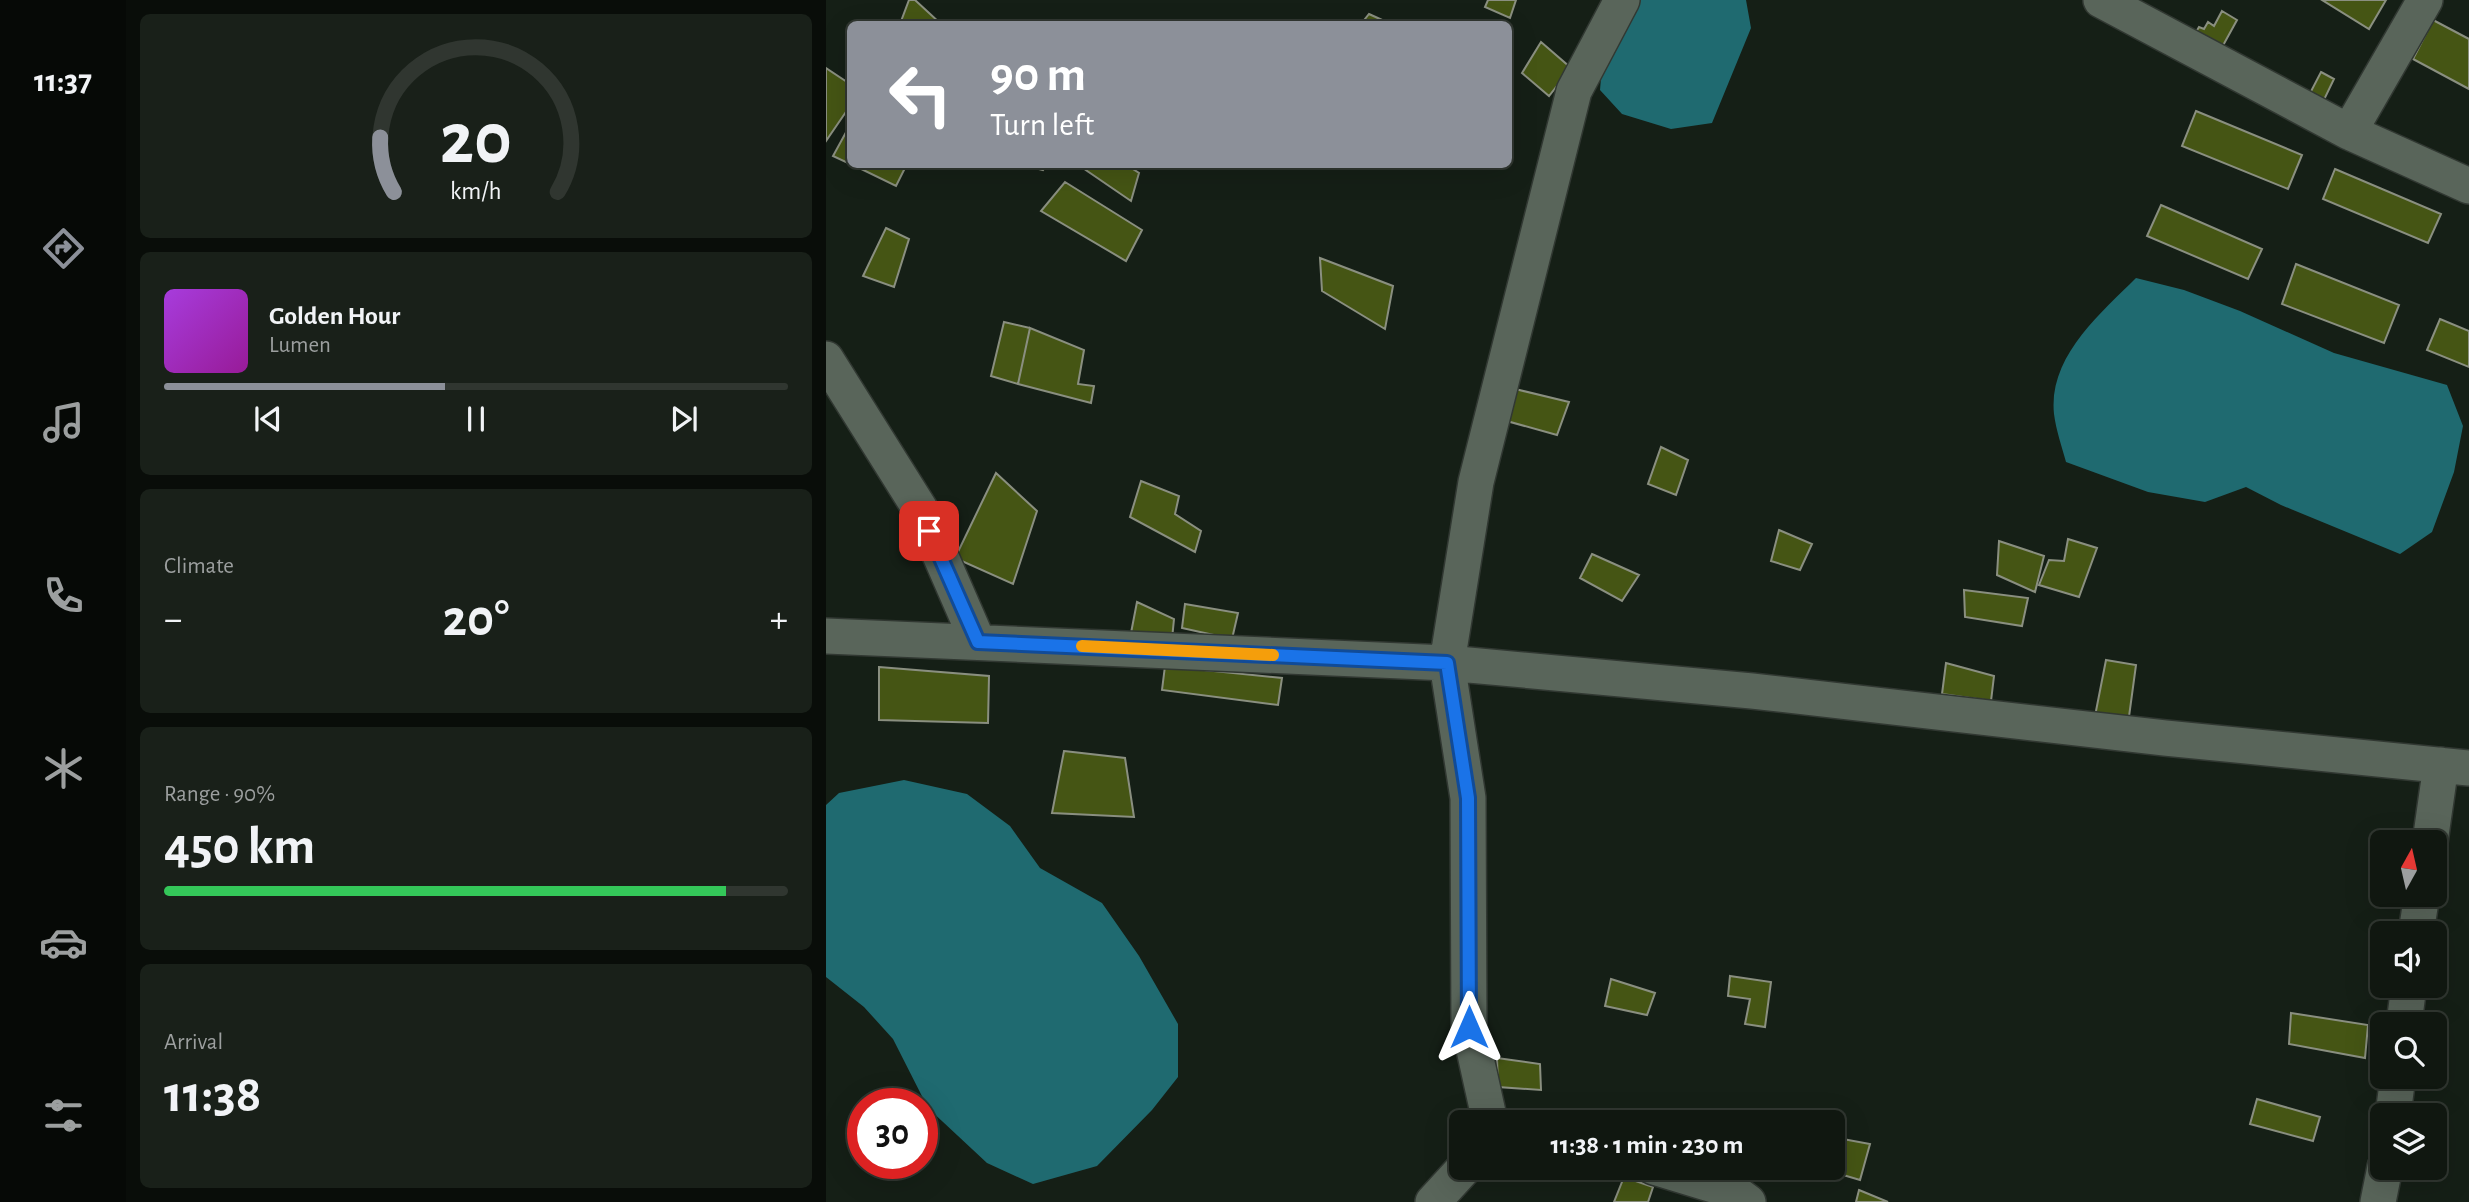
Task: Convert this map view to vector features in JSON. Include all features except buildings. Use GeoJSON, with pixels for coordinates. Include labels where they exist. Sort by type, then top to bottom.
{"type":"FeatureCollection","features":[{"type":"Feature","properties":{"kind":"street"},"geometry":{"type":"LineString","coordinates":[[1491,1110],[1469,1027],[1468,798],[1447,663],[1476,482],[1574,91],[1622,0]]}},
{"type":"Feature","properties":{"kind":"street"},"geometry":{"type":"LineString","coordinates":[[2101,0],[2349,132],[2469,186]]}},
{"type":"Feature","properties":{"kind":"street"},"geometry":{"type":"LineString","coordinates":[[2349,132],[2425,0]]}},
{"type":"Feature","properties":{"kind":"street"},"geometry":{"type":"LineString","coordinates":[[826,359],[920,509],[978,642]]}},
{"type":"Feature","properties":{"kind":"street"},"geometry":{"type":"LineString","coordinates":[[826,636],[1447,663],[1752,691],[2165,738],[2455,766],[2434,830]]}},
{"type":"Feature","properties":{"kind":"street"},"geometry":{"type":"LineString","coordinates":[[1433,1202],[1453,1180]]}},
{"type":"Feature","properties":{"kind":"street"},"geometry":{"type":"LineString","coordinates":[[1697,1180],[1733,1191],[1748,1202]]}},
{"type":"Feature","properties":{"kind":"street"},"geometry":{"type":"LineString","coordinates":[[2378,1202],[2382,1180]]}},
{"type":"Feature","properties":{"kind":"water"},"geometry":{"type":"Polygon","coordinates":[[[1636,0],[1746,0],[1751,28],[1712,123],[1671,129],[1622,114],[1600,90],[1602,66],[1636,0]]]}},
{"type":"Feature","properties":{"kind":"water"},"geometry":{"type":"Polygon","coordinates":[[[2136,278],[2184,290],[2240,311],[2334,353],[2447,385],[2463,426],[2454,472],[2432,532],[2400,554],[2281,505],[2246,487],[2205,502],[2148,492],[2066,462],[2054,414],[2054,393],[2059,374],[2079,338],[2136,278]]]}},
{"type":"Feature","properties":{"kind":"water"},"geometry":{"type":"Polygon","coordinates":[[[904,780],[967,794],[1010,826],[1040,868],[1102,903],[1139,956],[1178,1024],[1178,1077],[1152,1110],[1097,1166],[1033,1184],[987,1163],[938,1117],[938,1088],[918,1088],[893,1039],[864,1007],[826,977],[826,805],[839,793],[904,780]]]}},
{"type":"Feature","properties":{"kind":"slow traffic"},"geometry":{"type":"LineString","coordinates":[[1082,646],[1273,655]]}},
{"type":"Feature","properties":{"kind":"route"},"geometry":{"type":"LineString","coordinates":[[929,531],[978,642],[1447,663],[1468,798],[1469,1027]]}}]}
